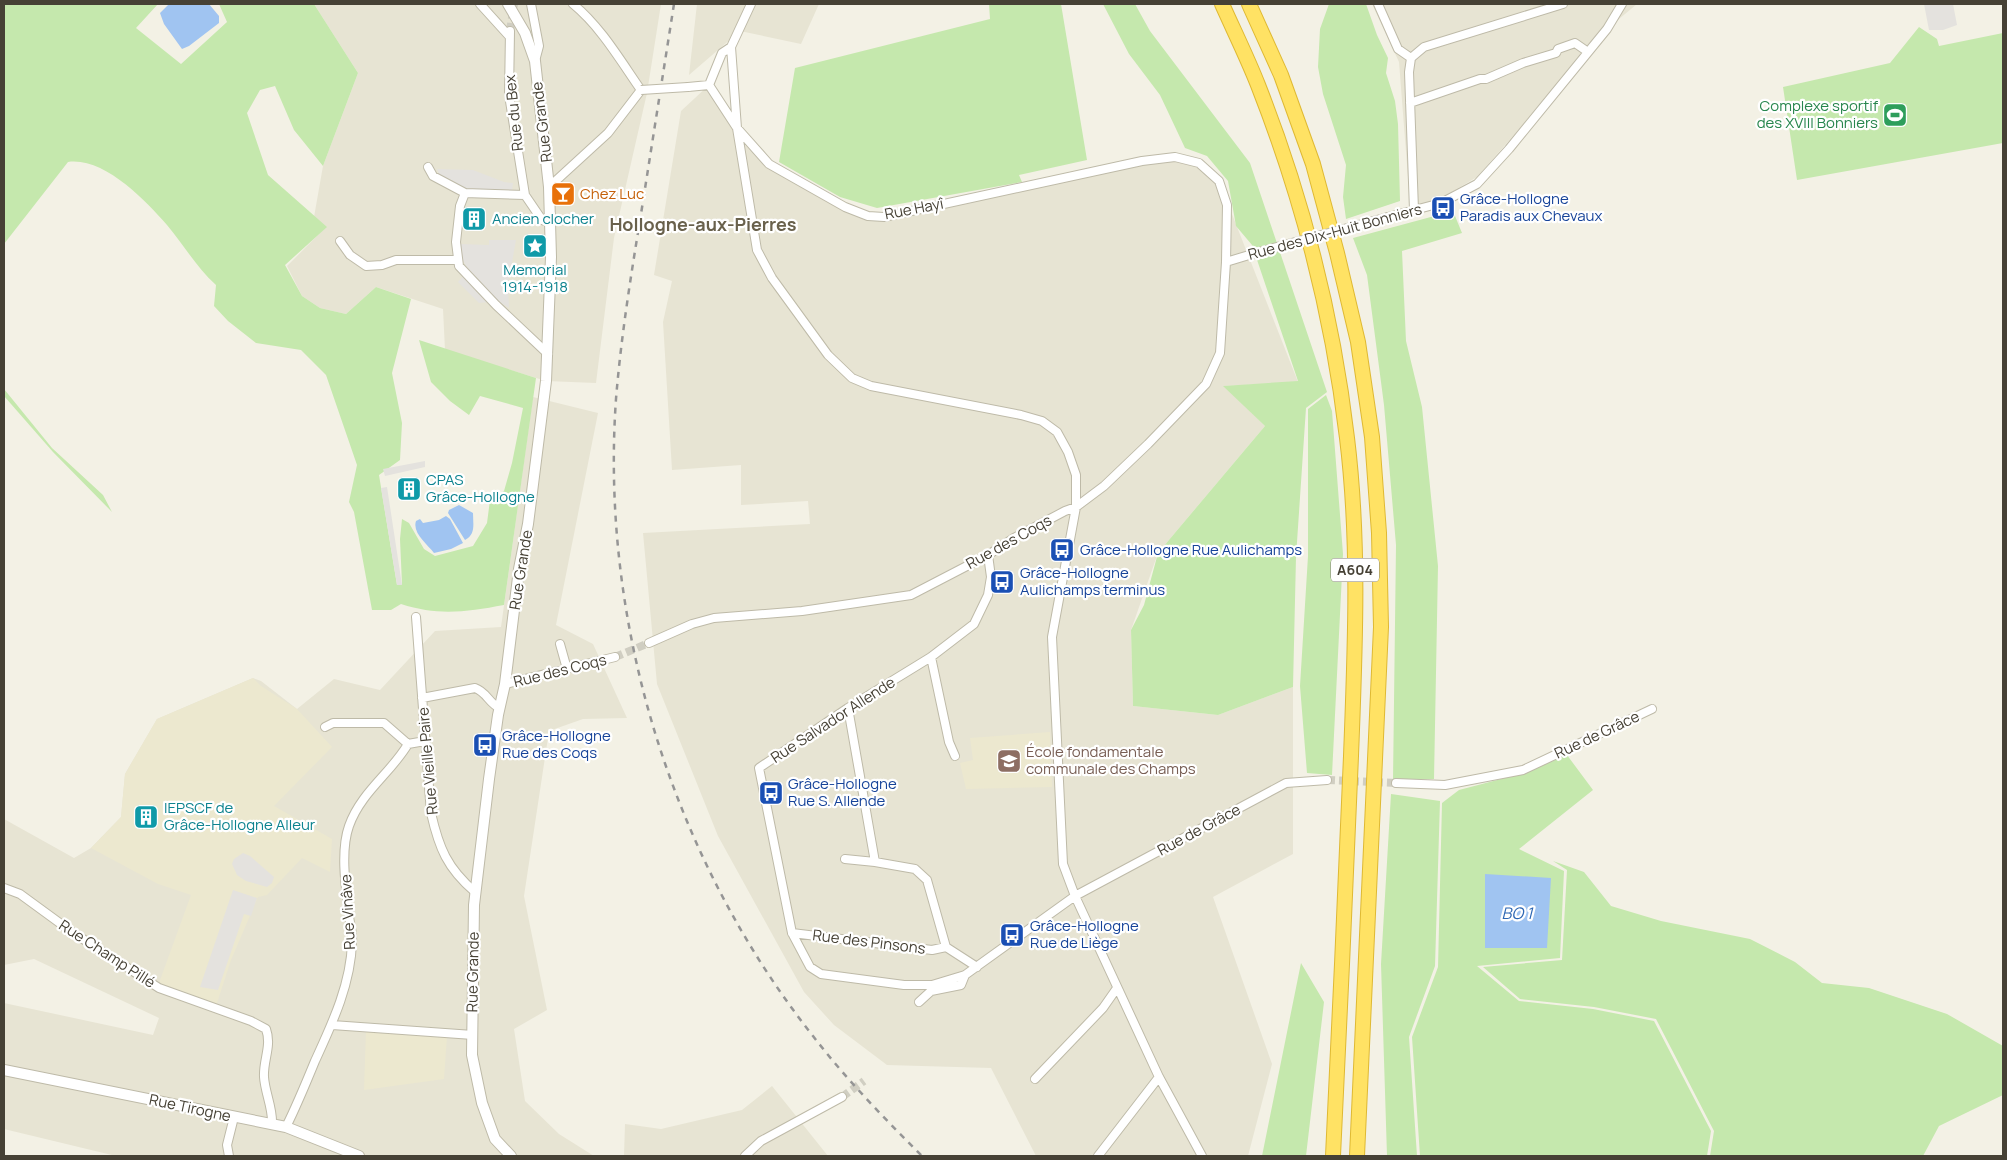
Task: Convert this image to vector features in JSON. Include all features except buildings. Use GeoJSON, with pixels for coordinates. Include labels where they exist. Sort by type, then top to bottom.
{"type":"FeatureCollection","features":[{"type":"Feature","properties":{"kind":"highway","name":"A604"},"geometry":{"type":"LineString","coordinates":[[1222,4],[1258,84],[1289,171],[1314,261],[1334,347],[1347,439],[1355,533],[1356,626],[1333,1156]]}},
{"type":"Feature","properties":{"kind":"highway","name":"A604"},"geometry":{"type":"LineString","coordinates":[[1249,4],[1280,75],[1313,164],[1358,342],[1372,437],[1379,533],[1381,627],[1357,1156]]}},
{"type":"Feature","properties":{"kind":"street","name":"Rue du Bex"},"geometry":{"type":"LineString","coordinates":[[480,4],[509,34],[509,95],[525,195]]}},
{"type":"Feature","properties":{"kind":"street","name":"Rue Grande"},"geometry":{"type":"LineString","coordinates":[[508,4],[525,33],[534,62],[549,187],[551,289],[543,406],[475,892],[472,1055],[482,1103],[494,1139],[511,1156]]}},
{"type":"Feature","properties":{"kind":"street"},"geometry":{"type":"LineString","coordinates":[[531,4],[539,46],[534,62]]}},
{"type":"Feature","properties":{"kind":"street"},"geometry":{"type":"LineString","coordinates":[[573,4],[584,13],[603,36],[641,90]]}},
{"type":"Feature","properties":{"kind":"street"},"geometry":{"type":"LineString","coordinates":[[751,4],[731,47],[737,128],[757,250],[772,278],[828,355],[852,378],[872,386],[1042,421],[1058,432],[1068,452],[1076,475],[1076,507],[1052,637],[1063,864],[1075,896],[1159,1077],[1202,1156]]}},
{"type":"Feature","properties":{"kind":"street"},"geometry":{"type":"LineString","coordinates":[[1378,4],[1398,49],[1411,58]]}},
{"type":"Feature","properties":{"kind":"street"},"geometry":{"type":"LineString","coordinates":[[1414,210],[1409,72],[1411,58],[1424,47],[1563,4]]}},
{"type":"Feature","properties":{"kind":"street","name":"Rue des Dix-Huit Bonniers"},"geometry":{"type":"LineString","coordinates":[[1226,262],[1441,203],[1477,184],[1509,149],[1608,29],[1622,4]]}},
{"type":"Feature","properties":{"kind":"street"},"geometry":{"type":"LineString","coordinates":[[1410,103],[1486,79],[1523,63],[1556,54],[1558,49],[1575,43],[1588,52]]}},
{"type":"Feature","properties":{"kind":"street"},"geometry":{"type":"LineString","coordinates":[[549,187],[608,133],[641,90],[709,85],[722,53],[731,47]]}},
{"type":"Feature","properties":{"kind":"street","name":"Rue Hayî"},"geometry":{"type":"LineString","coordinates":[[709,85],[737,128],[770,164],[845,208],[868,216],[884,216],[1142,161],[1175,157],[1199,162],[1219,181],[1227,205],[1226,262]]}},
{"type":"Feature","properties":{"kind":"street"},"geometry":{"type":"LineString","coordinates":[[428,167],[434,176],[465,194],[525,195],[542,220],[550,223]]}},
{"type":"Feature","properties":{"kind":"street"},"geometry":{"type":"LineString","coordinates":[[465,194],[460,206],[456,242],[459,266],[548,354]]}},
{"type":"Feature","properties":{"kind":"street"},"geometry":{"type":"LineString","coordinates":[[340,241],[350,256],[366,266],[382,265],[396,260],[457,260]]}},
{"type":"Feature","properties":{"kind":"street","name":"Rue des Coqs"},"geometry":{"type":"LineString","coordinates":[[649,643],[692,624],[714,618],[802,611],[911,595],[988,555],[1014,538],[1076,507],[1104,486],[1206,384],[1220,353],[1226,262]]}},
{"type":"Feature","properties":{"kind":"street","name":"Rue Salvador Allende"},"geometry":{"type":"LineString","coordinates":[[965,975],[932,986],[904,985],[821,974],[810,967],[792,933],[759,768],[848,708],[931,657],[974,624],[988,595],[992,577],[988,555]]}},
{"type":"Feature","properties":{"kind":"street","name":"Rue Vieille Paire"},"geometry":{"type":"LineString","coordinates":[[416,617],[431,813],[436,836],[458,877],[475,892]]}},
{"type":"Feature","properties":{"kind":"street"},"geometry":{"type":"LineString","coordinates":[[560,644],[566,670]]}},
{"type":"Feature","properties":{"kind":"street","name":"Rue des Coqs"},"geometry":{"type":"LineString","coordinates":[[505,684],[616,657]]}},
{"type":"Feature","properties":{"kind":"street"},"geometry":{"type":"LineString","coordinates":[[931,657],[949,742],[955,756]]}},
{"type":"Feature","properties":{"kind":"street"},"geometry":{"type":"LineString","coordinates":[[422,698],[475,688],[481,690],[493,706],[500,708]]}},
{"type":"Feature","properties":{"kind":"street"},"geometry":{"type":"LineString","coordinates":[[848,708],[875,862]]}},
{"type":"Feature","properties":{"kind":"street","name":"Rue de Grâce"},"geometry":{"type":"LineString","coordinates":[[1396,783],[1445,785],[1523,770],[1652,709]]}},
{"type":"Feature","properties":{"kind":"street"},"geometry":{"type":"LineString","coordinates":[[325,727],[333,723],[384,723],[412,743],[425,741]]}},
{"type":"Feature","properties":{"kind":"street","name":"Rue Vinâve"},"geometry":{"type":"LineString","coordinates":[[286,1127],[332,1025],[345,986],[353,942],[345,853],[349,826],[356,809],[371,788],[412,743]]}},
{"type":"Feature","properties":{"kind":"street","name":"Rue de Grâce"},"geometry":{"type":"LineString","coordinates":[[965,975],[1075,896],[1286,784],[1327,780]]}},
{"type":"Feature","properties":{"kind":"street"},"geometry":{"type":"LineString","coordinates":[[845,859],[915,869],[927,880],[946,947],[977,967]]}},
{"type":"Feature","properties":{"kind":"street","name":"Rue Champ Pillé"},"geometry":{"type":"LineString","coordinates":[[4,888],[20,894],[72,932],[159,988],[251,1021],[266,1029],[269,1037],[269,1048],[264,1074],[265,1090],[272,1124]]}},
{"type":"Feature","properties":{"kind":"street","name":"Rue des Pinsons"},"geometry":{"type":"LineString","coordinates":[[792,933],[932,950],[946,947]]}},
{"type":"Feature","properties":{"kind":"street"},"geometry":{"type":"LineString","coordinates":[[920,1002],[931,991],[961,985],[965,975]]}},
{"type":"Feature","properties":{"kind":"street"},"geometry":{"type":"LineString","coordinates":[[1035,1079],[1103,1008],[1117,988]]}},
{"type":"Feature","properties":{"kind":"street"},"geometry":{"type":"LineString","coordinates":[[332,1025],[473,1035]]}},
{"type":"Feature","properties":{"kind":"street","name":"Rue Tirogne"},"geometry":{"type":"LineString","coordinates":[[4,1070],[16,1074],[286,1127],[360,1156]]}},
{"type":"Feature","properties":{"kind":"street"},"geometry":{"type":"LineString","coordinates":[[4,1077],[16,1074]]}},
{"type":"Feature","properties":{"kind":"street"},"geometry":{"type":"LineString","coordinates":[[1098,1156],[1159,1077]]}},
{"type":"Feature","properties":{"kind":"street"},"geometry":{"type":"LineString","coordinates":[[745,1156],[761,1141],[842,1097]]}},
{"type":"Feature","properties":{"kind":"street"},"geometry":{"type":"LineString","coordinates":[[229,1156],[227,1145],[234,1117]]}},
{"type":"Feature","properties":{"kind":"shaded area"},"geometry":{"type":"Polygon","coordinates":[[[314,4],[661,4],[647,93],[614,238],[596,383],[546,381],[445,350],[443,309],[376,287],[346,314],[320,308],[302,296],[287,266],[326,227],[314,217],[323,166],[358,73],[314,4]]]}},
{"type":"Feature","properties":{"kind":"shaded area"},"geometry":{"type":"Polygon","coordinates":[[[697,4],[819,4],[801,44],[740,31],[689,75],[697,4]]]}},
{"type":"Feature","properties":{"kind":"shaded area"},"geometry":{"type":"Polygon","coordinates":[[[1372,4],[1637,4],[1607,29],[1477,177],[1411,216],[1399,62],[1372,4]]]}},
{"type":"Feature","properties":{"kind":"shaded area"},"geometry":{"type":"Polygon","coordinates":[[[1924,4],[1953,4],[1957,25],[1943,30],[1929,30],[1924,4]]]}},
{"type":"Feature","properties":{"kind":"shaded area"},"geometry":{"type":"Polygon","coordinates":[[[709,85],[769,164],[845,207],[884,217],[1175,157],[1199,163],[1219,181],[1298,382],[1224,386],[1265,426],[1158,553],[1131,630],[1133,706],[1218,715],[1293,687],[1293,854],[1213,897],[1272,1064],[1248,1156],[1036,1156],[991,1068],[887,1065],[834,1025],[804,992],[718,836],[657,684],[643,533],[810,524],[808,501],[741,505],[741,465],[672,470],[663,322],[672,281],[654,275],[681,111],[709,85]]]}},
{"type":"Feature","properties":{"kind":"shaded area"},"geometry":{"type":"Polygon","coordinates":[[[437,169],[473,170],[504,182],[513,183],[512,191],[466,191],[439,174],[437,169]]]}},
{"type":"Feature","properties":{"kind":"shaded area"},"geometry":{"type":"Polygon","coordinates":[[[489,240],[516,240],[508,285],[509,308],[498,301],[479,303],[458,282],[468,270],[462,258],[460,244],[489,245],[489,240]]]}},
{"type":"Feature","properties":{"kind":"shaded area"},"geometry":{"type":"Polygon","coordinates":[[[533,397],[598,413],[556,625],[593,644],[627,718],[583,719],[549,731],[524,896],[547,1010],[514,1029],[525,1101],[559,1134],[594,1156],[116,1156],[4,1129],[4,1003],[153,1035],[159,1018],[34,959],[4,965],[4,819],[74,858],[91,848],[121,817],[125,774],[157,719],[253,678],[261,681],[297,709],[334,679],[380,690],[435,631],[501,627],[533,397]]]}},
{"type":"Feature","properties":{"kind":"shaded area"},"geometry":{"type":"Polygon","coordinates":[[[425,461],[425,467],[385,476],[383,469],[425,461]]]}},
{"type":"Feature","properties":{"kind":"shaded area"},"geometry":{"type":"Polygon","coordinates":[[[387,487],[402,585],[397,585],[381,488],[387,487]]]}},
{"type":"Feature","properties":{"kind":"shaded area"},"geometry":{"type":"Polygon","coordinates":[[[253,678],[261,686],[297,709],[332,747],[274,806],[332,839],[330,872],[302,858],[267,895],[258,897],[231,960],[216,1006],[159,983],[191,895],[158,884],[91,848],[121,817],[125,774],[157,719],[253,678]]]}},
{"type":"Feature","properties":{"kind":"shaded area","name":"École fondamentale communale des Champs"},"geometry":{"type":"Polygon","coordinates":[[[1050,732],[1052,787],[966,789],[960,763],[973,760],[970,738],[1050,732]]]}},
{"type":"Feature","properties":{"kind":"shaded area"},"geometry":{"type":"Polygon","coordinates":[[[243,853],[250,856],[274,877],[272,883],[267,887],[246,881],[237,875],[232,864],[234,859],[243,853]]]}},
{"type":"Feature","properties":{"kind":"shaded area"},"geometry":{"type":"Polygon","coordinates":[[[233,890],[257,898],[251,916],[244,914],[218,990],[200,987],[233,890]]]}},
{"type":"Feature","properties":{"kind":"shaded area"},"geometry":{"type":"Polygon","coordinates":[[[366,1031],[447,1036],[444,1079],[364,1090],[366,1031]]]}},
{"type":"Feature","properties":{"kind":"shaded area"},"geometry":{"type":"Polygon","coordinates":[[[772,1086],[828,1156],[624,1156],[625,1124],[661,1129],[742,1110],[772,1086]]]}},
{"type":"Feature","properties":{"kind":"green space"},"geometry":{"type":"Polygon","coordinates":[[[4,4],[158,4],[136,28],[181,64],[227,22],[219,4],[314,4],[358,73],[323,166],[294,130],[275,86],[260,90],[247,113],[268,175],[327,227],[285,265],[302,296],[320,308],[346,314],[376,287],[411,299],[392,373],[402,423],[400,460],[379,475],[397,585],[402,584],[400,539],[402,519],[409,523],[424,549],[435,556],[473,546],[487,523],[490,500],[504,491],[512,463],[523,408],[480,396],[469,415],[450,401],[431,382],[419,340],[536,378],[504,605],[452,612],[414,608],[401,604],[391,610],[372,610],[354,512],[349,502],[357,465],[326,375],[301,350],[256,343],[228,321],[214,306],[216,285],[202,271],[158,215],[123,182],[96,166],[82,162],[68,162],[4,244],[4,4]]]}},
{"type":"Feature","properties":{"kind":"green space"},"geometry":{"type":"Polygon","coordinates":[[[989,4],[1061,4],[1087,160],[1019,175],[1022,182],[877,208],[840,197],[779,162],[795,68],[990,19],[989,4]]]}},
{"type":"Feature","properties":{"kind":"green space"},"geometry":{"type":"Polygon","coordinates":[[[1103,4],[1135,4],[1150,31],[1250,163],[1327,392],[1306,408],[1296,557],[1293,687],[1218,715],[1133,706],[1131,630],[1144,605],[1158,553],[1265,426],[1223,386],[1298,381],[1252,245],[1236,226],[1228,181],[1207,156],[1185,148],[1160,95],[1129,54],[1103,4]]]}},
{"type":"Feature","properties":{"kind":"green space"},"geometry":{"type":"Polygon","coordinates":[[[1329,4],[1366,4],[1377,35],[1388,58],[1386,73],[1395,101],[1398,124],[1400,201],[1346,219],[1343,197],[1346,165],[1323,94],[1318,67],[1320,29],[1329,4]]]}},
{"type":"Feature","properties":{"kind":"green space","name":"Complexe sportif des XVIII Bonniers"},"geometry":{"type":"Polygon","coordinates":[[[1919,27],[1937,39],[1939,46],[2003,33],[2003,143],[1797,180],[1783,87],[1890,63],[1919,27]]]}},
{"type":"Feature","properties":{"kind":"green space"},"geometry":{"type":"Polygon","coordinates":[[[1453,211],[1462,233],[1402,251],[1406,341],[1422,407],[1438,566],[1434,779],[1393,780],[1396,545],[1384,405],[1367,275],[1353,238],[1453,211]]]}},
{"type":"Feature","properties":{"kind":"green space"},"geometry":{"type":"Polygon","coordinates":[[[4,389],[52,448],[103,495],[112,512],[53,452],[4,396],[4,389]]]}},
{"type":"Feature","properties":{"kind":"green space"},"geometry":{"type":"Polygon","coordinates":[[[1326,395],[1332,411],[1343,554],[1332,775],[1307,773],[1300,686],[1308,556],[1308,409],[1326,395]]]}},
{"type":"Feature","properties":{"kind":"green space"},"geometry":{"type":"Polygon","coordinates":[[[1567,755],[1593,790],[1519,849],[1564,871],[1560,958],[1477,966],[1519,1001],[1593,1009],[1654,1021],[1711,1131],[1707,1156],[1420,1156],[1412,1037],[1438,967],[1442,803],[1459,790],[1524,773],[1567,755]]]}},
{"type":"Feature","properties":{"kind":"green space"},"geometry":{"type":"Polygon","coordinates":[[[1391,794],[1440,801],[1435,966],[1409,1037],[1417,1156],[1387,1156],[1381,964],[1391,794]]]}},
{"type":"Feature","properties":{"kind":"green space"},"geometry":{"type":"Polygon","coordinates":[[[1553,861],[1584,872],[1611,906],[1661,921],[1750,939],[1795,962],[1822,983],[1869,988],[1947,1014],[2003,1046],[2003,1095],[1939,1126],[1923,1156],[1710,1156],[1714,1131],[1656,1019],[1594,1007],[1520,999],[1483,967],[1562,960],[1567,870],[1553,861]]]}},
{"type":"Feature","properties":{"kind":"green space"},"geometry":{"type":"Polygon","coordinates":[[[1301,963],[1324,1002],[1306,1156],[1262,1156],[1301,963]]]}},
{"type":"Feature","properties":{"kind":"water"},"geometry":{"type":"Polygon","coordinates":[[[169,4],[209,4],[219,16],[219,23],[189,46],[182,49],[164,24],[160,13],[169,4]]]}},
{"type":"Feature","properties":{"kind":"water"},"geometry":{"type":"Polygon","coordinates":[[[459,505],[473,513],[472,532],[469,538],[465,540],[448,513],[449,510],[459,505]]]}},
{"type":"Feature","properties":{"kind":"water"},"geometry":{"type":"Polygon","coordinates":[[[446,516],[450,519],[463,543],[451,549],[434,553],[418,534],[415,525],[416,521],[420,519],[423,523],[439,520],[446,516]]]}},
{"type":"Feature","properties":{"kind":"water","name":"BO 1"},"geometry":{"type":"Polygon","coordinates":[[[1485,874],[1551,878],[1547,948],[1485,948],[1485,874]]]}},
{"type":"Feature","properties":{"kind":"tunnel"},"geometry":{"type":"LineString","coordinates":[[510,31],[514,4]]}},
{"type":"Feature","properties":{"kind":"tunnel"},"geometry":{"type":"LineString","coordinates":[[615,657],[649,643]]}},
{"type":"Feature","properties":{"kind":"tunnel"},"geometry":{"type":"LineString","coordinates":[[1327,780],[1396,783]]}},
{"type":"Feature","properties":{"kind":"tunnel"},"geometry":{"type":"LineString","coordinates":[[842,1097],[864,1081]]}},
{"type":"Feature","properties":{"kind":"railway"},"geometry":{"type":"LineString","coordinates":[[674,4],[630,283],[616,399],[614,484],[620,569],[634,653],[656,736],[685,816],[721,894],[764,967],[813,1036],[852,1083],[922,1156]]}},
{"type":"Feature","properties":{"kind":"place","name":"Complexe sportif des XVIII Bonniers"},"geometry":{"type":"Point","coordinates":[1895,115]}},
{"type":"Feature","properties":{"kind":"place","name":"Chez Luc"},"geometry":{"type":"Point","coordinates":[563,194]}},
{"type":"Feature","properties":{"kind":"place","name":"Grâce-Hollogne Paradis aux Chevaux"},"geometry":{"type":"Point","coordinates":[1443,208]}},
{"type":"Feature","properties":{"kind":"place","name":"Ancien clocher"},"geometry":{"type":"Point","coordinates":[474,219]}},
{"type":"Feature","properties":{"kind":"place","name":"Memorial 1914-1918"},"geometry":{"type":"Point","coordinates":[535,246]}},
{"type":"Feature","properties":{"kind":"place","name":"CPAS Grâce-Hollogne"},"geometry":{"type":"Point","coordinates":[409,489]}},
{"type":"Feature","properties":{"kind":"place","name":"Grâce-Hollogne Rue Aulichamps"},"geometry":{"type":"Point","coordinates":[1062,550]}},
{"type":"Feature","properties":{"kind":"place","name":"Grâce-Hollogne Aulichamps terminus"},"geometry":{"type":"Point","coordinates":[1002,582]}},
{"type":"Feature","properties":{"kind":"place","name":"Grâce-Hollogne Rue des Coqs"},"geometry":{"type":"Point","coordinates":[485,745]}},
{"type":"Feature","properties":{"kind":"place","name":"École fondamentale communale des Champs"},"geometry":{"type":"Point","coordinates":[1009,761]}},
{"type":"Feature","properties":{"kind":"place","name":"Grâce-Hollogne Rue S. Allende"},"geometry":{"type":"Point","coordinates":[771,793]}},
{"type":"Feature","properties":{"kind":"place","name":"IEPSCF de Grâce-Hollogne Alleur"},"geometry":{"type":"Point","coordinates":[146,817]}},
{"type":"Feature","properties":{"kind":"place","name":"Grâce-Hollogne Rue de Liège"},"geometry":{"type":"Point","coordinates":[1012,935]}},
{"type":"Feature","properties":{"kind":"district","name":"Hollogne-aux-Pierres"},"geometry":{"type":"Point","coordinates":[703,225]}}]}
